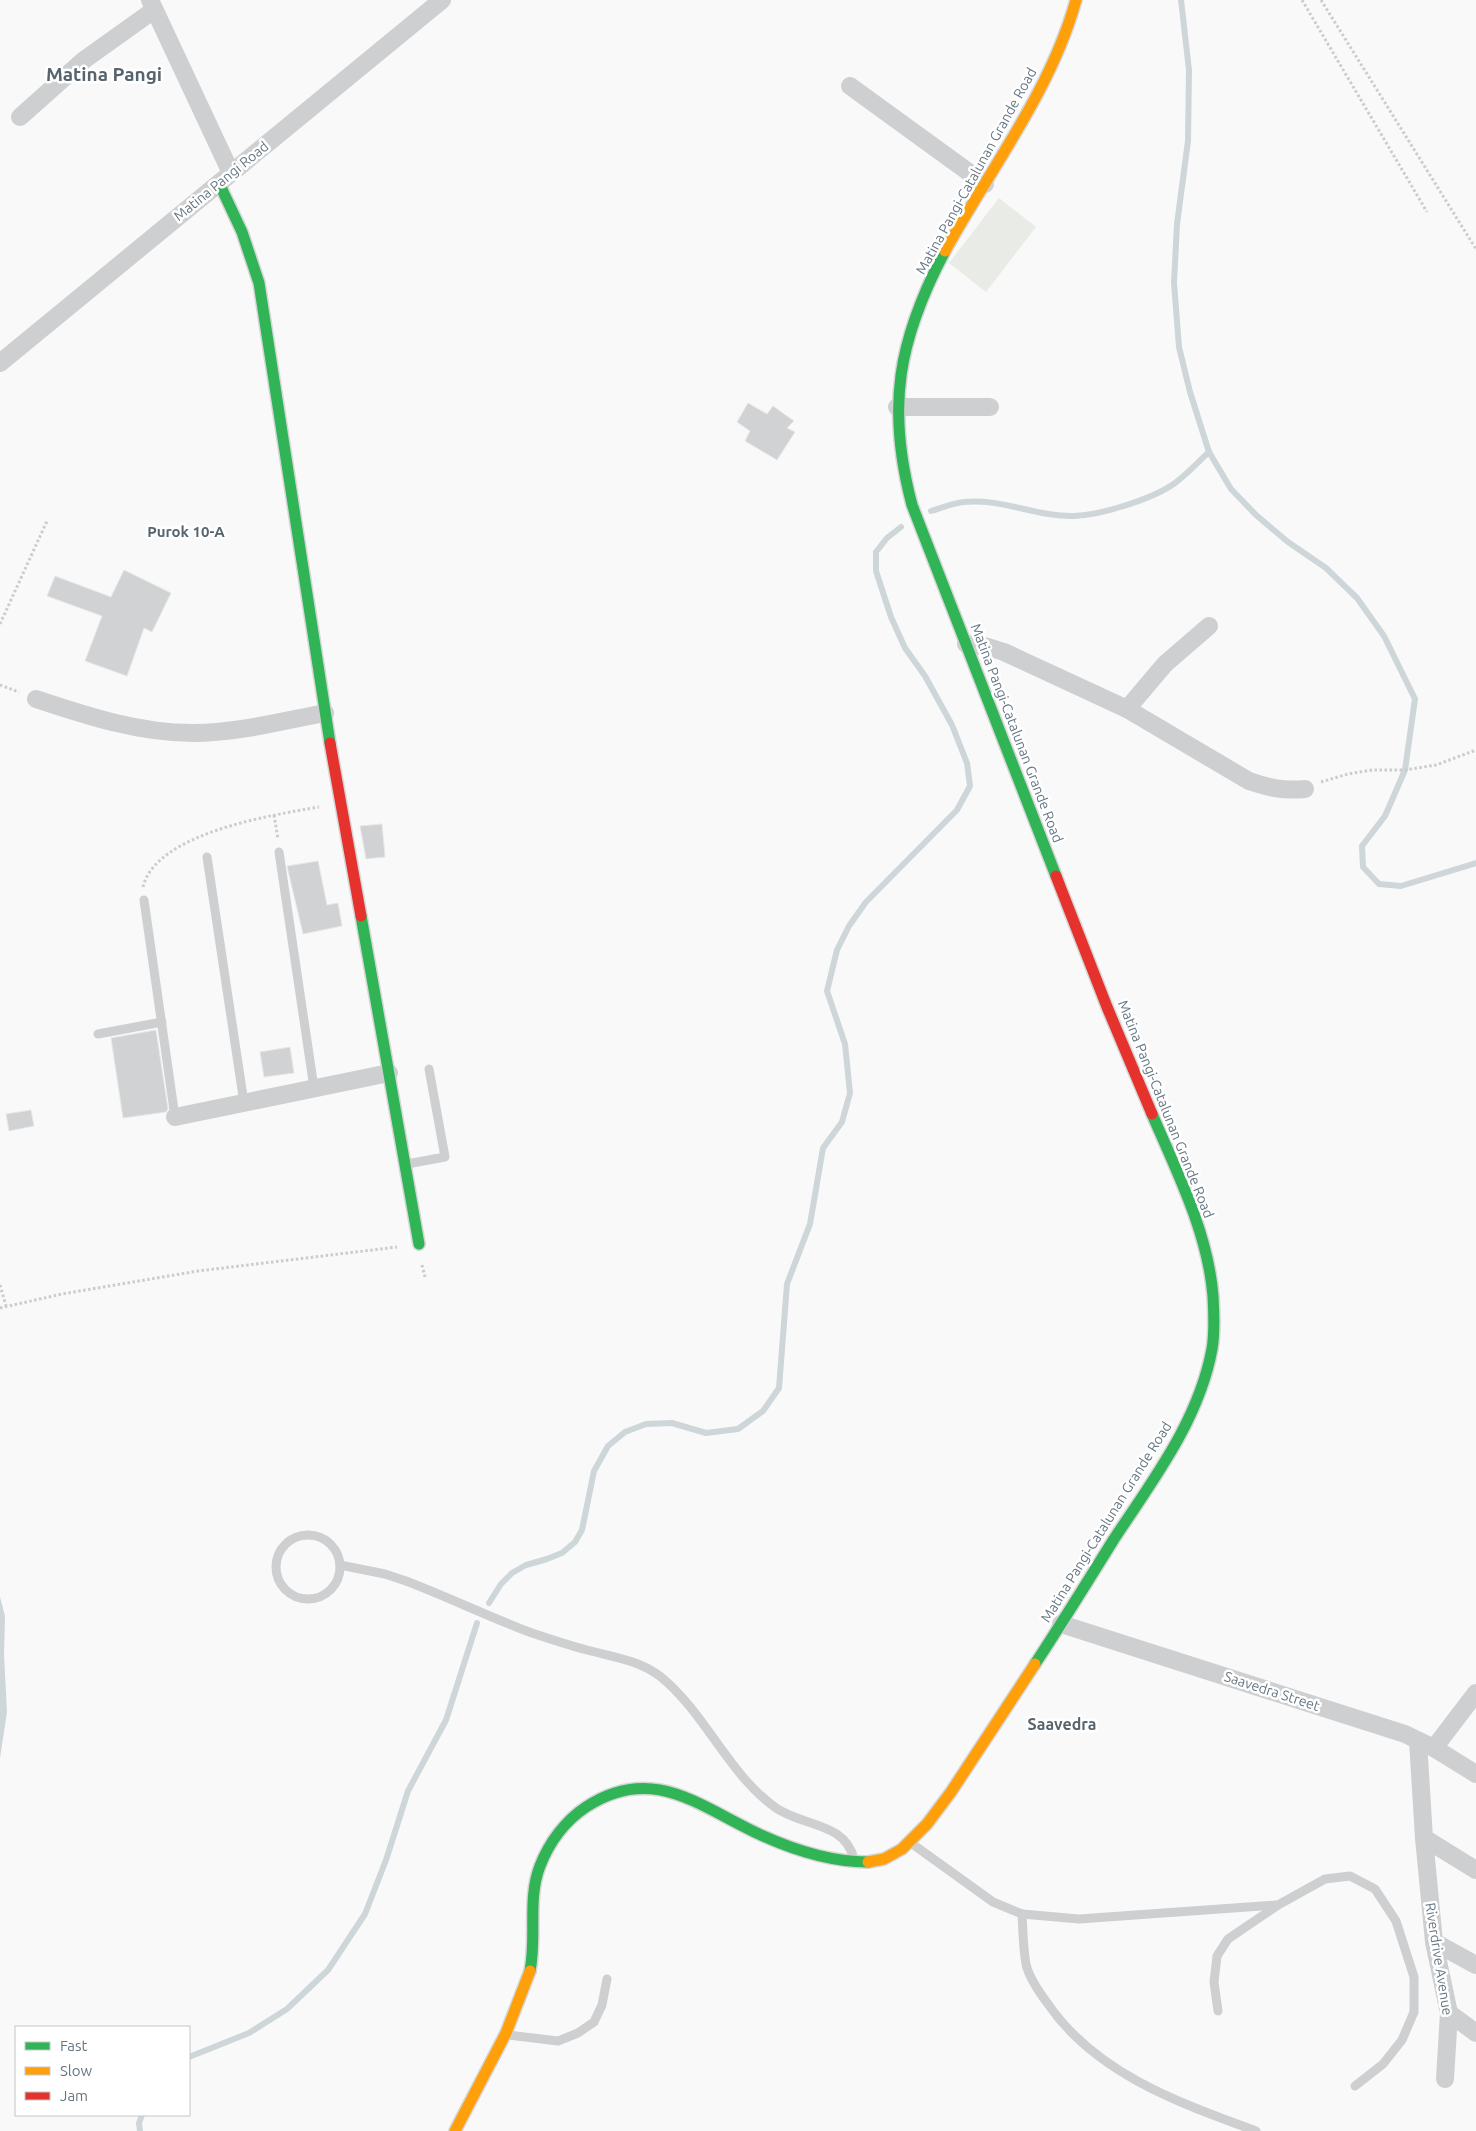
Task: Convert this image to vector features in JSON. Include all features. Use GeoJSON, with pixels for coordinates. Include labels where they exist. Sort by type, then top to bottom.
{"type":"FeatureCollection","features":[{"type":"Feature","properties":{"kind":"street","name":"Matina Pangi Road"},"geometry":{"type":"LineString","coordinates":[[0,363],[442,0]]}},
{"type":"Feature","properties":{"kind":"street","name":"Matina Pangi-Catalunan Grande Road"},"geometry":{"type":"LineString","coordinates":[[455,2131],[503,2034],[532,1966],[534,1887],[540,1862],[550,1844],[568,1824],[600,1798],[616,1791],[634,1787],[658,1788],[685,1797],[779,1843],[805,1852],[855,1861],[874,1862],[889,1857],[910,1843],[960,1778],[1164,1463],[1186,1422],[1203,1384],[1213,1346],[1214,1306],[1210,1272],[1196,1217],[1115,1027],[912,505],[902,470],[897,407],[900,372],[908,339],[919,307],[943,256],[1045,80],[1070,24],[1076,0]]}},
{"type":"Feature","properties":{"kind":"street"},"geometry":{"type":"LineString","coordinates":[[20,117],[84,60],[152,5],[225,178],[252,255],[259,283],[325,713],[419,1244]]}},
{"type":"Feature","properties":{"kind":"street"},"geometry":{"type":"LineString","coordinates":[[850,86],[985,184]]}},
{"type":"Feature","properties":{"kind":"street"},"geometry":{"type":"LineString","coordinates":[[897,407],[990,407]]}},
{"type":"Feature","properties":{"kind":"street"},"geometry":{"type":"LineString","coordinates":[[1127,709],[1165,664],[1209,626]]}},
{"type":"Feature","properties":{"kind":"street"},"geometry":{"type":"LineString","coordinates":[[966,644],[988,646],[1004,652],[1127,709],[1207,758],[1249,781],[1269,788],[1284,790],[1305,788]]}},
{"type":"Feature","properties":{"kind":"street"},"geometry":{"type":"LineString","coordinates":[[36,699],[123,725],[193,733],[230,730],[325,713]]}},
{"type":"Feature","properties":{"kind":"street"},"geometry":{"type":"LineString","coordinates":[[175,1116],[389,1073]]}},
{"type":"Feature","properties":{"kind":"street","name":"Saavedra Street"},"geometry":{"type":"LineString","coordinates":[[1061,1624],[1405,1734],[1426,1744],[1476,1774]]}},
{"type":"Feature","properties":{"kind":"street"},"geometry":{"type":"LineString","coordinates":[[1426,1744],[1476,1693]]}},
{"type":"Feature","properties":{"kind":"street","name":"Riverdrive Avenue"},"geometry":{"type":"LineString","coordinates":[[1426,1744],[1424,1838],[1434,1942],[1449,2013],[1444,2079]]}},
{"type":"Feature","properties":{"kind":"street"},"geometry":{"type":"LineString","coordinates":[[1424,1838],[1476,1870]]}},
{"type":"Feature","properties":{"kind":"street"},"geometry":{"type":"LineString","coordinates":[[1434,1942],[1476,1965]]}},
{"type":"Feature","properties":{"kind":"street"},"geometry":{"type":"LineString","coordinates":[[1449,2013],[1476,2033]]}},
{"type":"Feature","properties":{"kind":"lane"},"geometry":{"type":"LineString","coordinates":[[279,852],[314,1088]]}},
{"type":"Feature","properties":{"kind":"lane"},"geometry":{"type":"LineString","coordinates":[[207,857],[244,1102]]}},
{"type":"Feature","properties":{"kind":"lane"},"geometry":{"type":"LineString","coordinates":[[144,900],[175,1116]]}},
{"type":"Feature","properties":{"kind":"lane"},"geometry":{"type":"LineString","coordinates":[[98,1034],[162,1022]]}},
{"type":"Feature","properties":{"kind":"lane"},"geometry":{"type":"LineString","coordinates":[[405,1164],[445,1157],[429,1070]]}},
{"type":"Feature","properties":{"kind":"lane"},"geometry":{"type":"LineString","coordinates":[[306,1535],[318,1537],[329,1543],[337,1553],[340,1565],[339,1578],[332,1588],[323,1596],[310,1599],[298,1598],[287,1591],[280,1582],[276,1569],[278,1557],[284,1546],[294,1538],[306,1535]]}},
{"type":"Feature","properties":{"kind":"lane"},"geometry":{"type":"LineString","coordinates":[[340,1565],[386,1574],[531,1632],[573,1646],[640,1664],[659,1676],[682,1696],[750,1784],[762,1796],[791,1817],[837,1833],[852,1848],[855,1861]]}},
{"type":"Feature","properties":{"kind":"lane"},"geometry":{"type":"LineString","coordinates":[[910,1843],[993,1902],[1022,1914],[1079,1920],[1278,1904]]}},
{"type":"Feature","properties":{"kind":"lane"},"geometry":{"type":"LineString","coordinates":[[1218,2011],[1214,1982],[1217,1956],[1228,1939],[1278,1904],[1325,1879],[1350,1876],[1376,1889],[1396,1921],[1414,1977],[1414,2012],[1402,2040],[1383,2064],[1355,2086]]}},
{"type":"Feature","properties":{"kind":"lane"},"geometry":{"type":"LineString","coordinates":[[1022,1914],[1026,1964],[1036,1988],[1057,2018],[1081,2042],[1131,2078],[1181,2103],[1256,2131]]}},
{"type":"Feature","properties":{"kind":"lane"},"geometry":{"type":"LineString","coordinates":[[503,2034],[558,2041],[578,2033],[594,2022],[602,2005],[607,1979]]}},
{"type":"Feature","properties":{"kind":"path"},"geometry":{"type":"LineString","coordinates":[[1302,0],[1427,212]]}},
{"type":"Feature","properties":{"kind":"path"},"geometry":{"type":"LineString","coordinates":[[1321,0],[1476,249]]}},
{"type":"Feature","properties":{"kind":"path"},"geometry":{"type":"LineString","coordinates":[[0,624],[47,521]]}},
{"type":"Feature","properties":{"kind":"path"},"geometry":{"type":"LineString","coordinates":[[1305,788],[1348,774],[1372,770],[1405,770],[1436,765],[1476,750]]}},
{"type":"Feature","properties":{"kind":"path"},"geometry":{"type":"LineString","coordinates":[[144,900],[143,888],[146,876],[155,864],[167,855],[204,835],[228,826],[274,815],[341,804]]}},
{"type":"Feature","properties":{"kind":"path"},"geometry":{"type":"LineString","coordinates":[[274,815],[279,852]]}},
{"type":"Feature","properties":{"kind":"path"},"geometry":{"type":"LineString","coordinates":[[0,1308],[62,1294],[198,1271],[419,1244]]}},
{"type":"Feature","properties":{"kind":"path"},"geometry":{"type":"LineString","coordinates":[[0,1285],[6,1306]]}},
{"type":"Feature","properties":{"kind":"shaded area"},"geometry":{"type":"Polygon","coordinates":[[[999,198],[1036,227],[986,292],[949,263],[999,198]]]}},
{"type":"Feature","properties":{"kind":"shaded area"},"geometry":{"type":"Polygon","coordinates":[[[0,1597],[5,1616],[4,1655],[7,1712],[0,1758],[0,1597]]]}},
{"type":"Feature","properties":{"kind":"building"},"geometry":{"type":"Polygon","coordinates":[[[748,403],[767,414],[773,406],[794,421],[787,428],[795,432],[777,460],[745,441],[750,431],[737,422],[748,403]]]}},
{"type":"Feature","properties":{"kind":"building"},"geometry":{"type":"Polygon","coordinates":[[[124,570],[171,593],[152,632],[144,628],[127,676],[85,661],[102,616],[47,596],[55,576],[111,597],[124,570]]]}},
{"type":"Feature","properties":{"kind":"building"},"geometry":{"type":"Polygon","coordinates":[[[382,824],[385,857],[366,859],[360,826],[382,824]]]}},
{"type":"Feature","properties":{"kind":"building"},"geometry":{"type":"Polygon","coordinates":[[[318,861],[327,905],[338,903],[342,926],[303,934],[287,866],[318,861]]]}},
{"type":"Feature","properties":{"kind":"building"},"geometry":{"type":"Polygon","coordinates":[[[156,1030],[168,1109],[166,1112],[123,1118],[111,1038],[156,1030]]]}},
{"type":"Feature","properties":{"kind":"building"},"geometry":{"type":"Polygon","coordinates":[[[290,1047],[294,1073],[264,1077],[260,1052],[290,1047]]]}},
{"type":"Feature","properties":{"kind":"building"},"geometry":{"type":"Polygon","coordinates":[[[31,1110],[34,1126],[9,1131],[6,1114],[31,1110]]]}},
{"type":"Feature","properties":{"kind":"waterway"},"geometry":{"type":"LineString","coordinates":[[1181,0],[1189,70],[1188,141],[1177,224],[1174,283],[1179,347],[1190,392],[1209,452],[1231,489],[1256,515],[1288,542],[1326,568],[1357,598],[1384,636],[1415,699],[1405,770],[1385,816],[1362,846],[1363,867],[1379,884],[1401,886],[1476,863]]}},
{"type":"Feature","properties":{"kind":"waterway"},"geometry":{"type":"LineString","coordinates":[[931,511],[956,503],[978,501],[1060,516],[1098,513],[1154,495],[1165,489],[1175,483],[1209,452]]}},
{"type":"Feature","properties":{"kind":"waterway"},"geometry":{"type":"LineString","coordinates":[[489,1603],[501,1584],[512,1573],[526,1565],[562,1553],[575,1542],[582,1530],[594,1471],[608,1446],[625,1432],[646,1424],[672,1423],[706,1433],[738,1429],[763,1411],[779,1388],[787,1284],[810,1224],[823,1148],[842,1122],[850,1093],[845,1044],[827,991],[837,950],[849,926],[866,902],[957,810],[970,786],[967,763],[952,725],[925,676],[905,648],[891,617],[876,571],[876,552],[887,538],[901,527]]}},
{"type":"Feature","properties":{"kind":"waterway"},"geometry":{"type":"LineString","coordinates":[[190,2057],[249,2033],[287,2009],[328,1970],[365,1914],[386,1860],[408,1791],[446,1720],[477,1623]]}},
{"type":"Feature","properties":{"kind":"waterway"},"geometry":{"type":"LineString","coordinates":[[140,2131],[139,2123],[142,2116]]}},
{"type":"Feature","properties":{"kind":"traffic: fast"},"geometry":{"type":"LineString","coordinates":[[219,183],[242,232],[259,283],[330,743]]}},
{"type":"Feature","properties":{"kind":"traffic: fast"},"geometry":{"type":"LineString","coordinates":[[945,251],[916,314],[901,375],[899,405],[904,470],[912,505],[1056,876]]}},
{"type":"Feature","properties":{"kind":"traffic: fast"},"geometry":{"type":"LineString","coordinates":[[361,916],[419,1244]]}},
{"type":"Feature","properties":{"kind":"traffic: fast"},"geometry":{"type":"LineString","coordinates":[[1035,1664],[1159,1472],[1186,1425],[1206,1375],[1212,1349],[1214,1329],[1213,1296],[1205,1249],[1181,1180],[1152,1114]]}},
{"type":"Feature","properties":{"kind":"traffic: fast"},"geometry":{"type":"LineString","coordinates":[[530,1971],[533,1945],[534,1892],[536,1879],[544,1857],[558,1833],[571,1819],[586,1807],[610,1794],[633,1789],[655,1789],[676,1794],[786,1846],[840,1860],[868,1862]]}},
{"type":"Feature","properties":{"kind":"traffic: slow"},"geometry":{"type":"LineString","coordinates":[[945,251],[1035,98],[1065,34],[1076,0]]}},
{"type":"Feature","properties":{"kind":"traffic: slow"},"geometry":{"type":"LineString","coordinates":[[868,1862],[884,1859],[902,1849],[927,1824],[951,1792],[1035,1664]]}},
{"type":"Feature","properties":{"kind":"traffic: slow"},"geometry":{"type":"LineString","coordinates":[[455,2131],[506,2033],[530,1971]]}},
{"type":"Feature","properties":{"kind":"traffic: jam"},"geometry":{"type":"LineString","coordinates":[[330,743],[361,916]]}},
{"type":"Feature","properties":{"kind":"traffic: jam"},"geometry":{"type":"LineString","coordinates":[[1056,876],[1107,1007],[1152,1114]]}},
{"type":"Feature","properties":{"kind":"district","name":"Matina Pangi"},"geometry":{"type":"Point","coordinates":[104,74]}},
{"type":"Feature","properties":{"kind":"district","name":"Purok 10-A"},"geometry":{"type":"Point","coordinates":[186,531]}},
{"type":"Feature","properties":{"kind":"district","name":"Saavedra"},"geometry":{"type":"Point","coordinates":[1062,1724]}}]}
